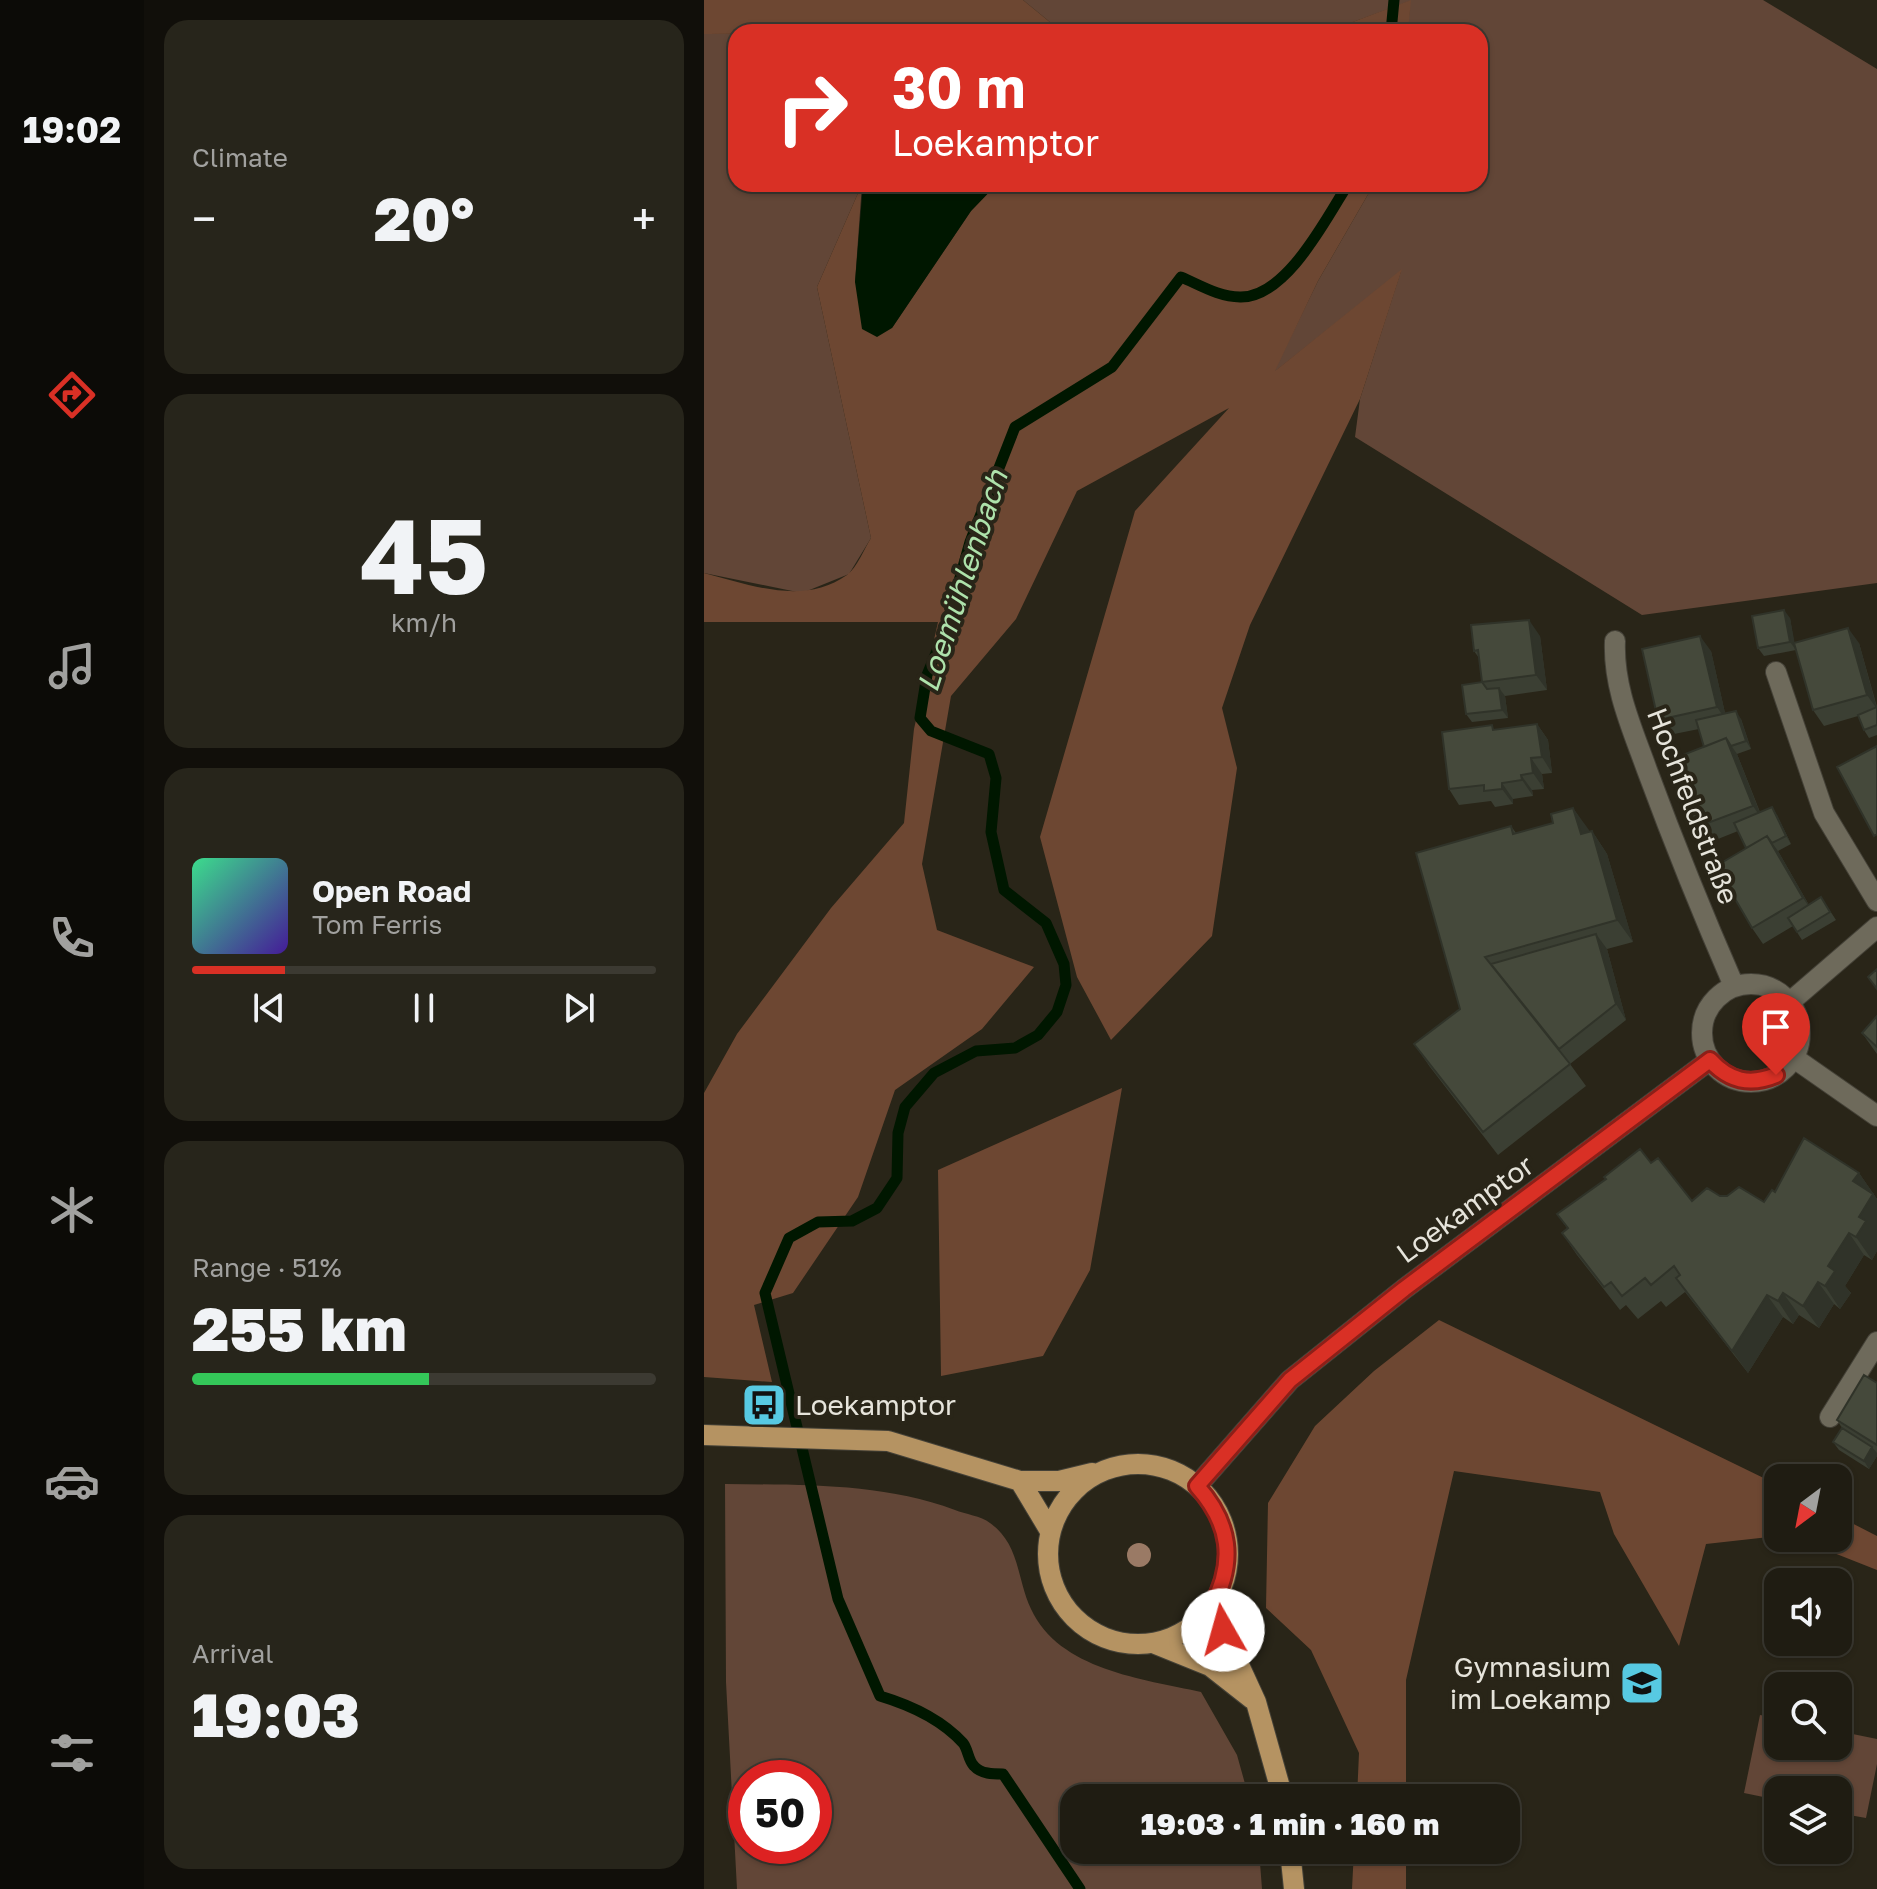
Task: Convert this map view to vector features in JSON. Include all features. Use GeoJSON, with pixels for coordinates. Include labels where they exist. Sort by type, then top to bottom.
{"type":"FeatureCollection","features":[{"type":"Feature","properties":{"kind":"main road"},"geometry":{"type":"LineString","coordinates":[[704,1435],[888,1441],[1020,1481],[1059,1481],[1125,1465],[1150,1465],[1175,1472],[1197,1486],[1222,1521],[1227,1543],[1228,1565],[1212,1606],[1187,1630],[1153,1643],[1130,1644],[1108,1639],[1088,1630],[1071,1615],[1058,1596],[1050,1575],[1047,1553],[1050,1531],[1071,1493],[1100,1472]]}},
{"type":"Feature","properties":{"kind":"main road"},"geometry":{"type":"LineString","coordinates":[[1020,1481],[1050,1531]]}},
{"type":"Feature","properties":{"kind":"main road"},"geometry":{"type":"LineString","coordinates":[[1212,1606],[1256,1702],[1279,1784]]}},
{"type":"Feature","properties":{"kind":"main road"},"geometry":{"type":"LineString","coordinates":[[1153,1643],[1210,1666],[1256,1702]]}},
{"type":"Feature","properties":{"kind":"main road"},"geometry":{"type":"LineString","coordinates":[[1291,1864],[1294,1889]]}},
{"type":"Feature","properties":{"kind":"street","name":"Hochfeldstraße"},"geometry":{"type":"LineString","coordinates":[[1615,641],[1614,669],[1628,717],[1680,861],[1734,986]]}},
{"type":"Feature","properties":{"kind":"street"},"geometry":{"type":"LineString","coordinates":[[1776,672],[1824,813],[1877,901]]}},
{"type":"Feature","properties":{"kind":"street"},"geometry":{"type":"LineString","coordinates":[[1790,1002],[1877,927]]}},
{"type":"Feature","properties":{"kind":"street"},"geometry":{"type":"LineString","coordinates":[[1755,983],[1775,989],[1790,1002],[1801,1030],[1794,1058],[1776,1075],[1753,1082],[1729,1076],[1710,1060],[1703,1044],[1702,1026],[1708,1009],[1719,995],[1734,986],[1755,983]]}},
{"type":"Feature","properties":{"kind":"street"},"geometry":{"type":"LineString","coordinates":[[1794,1058],[1877,1116]]}},
{"type":"Feature","properties":{"kind":"street","name":"Loekamptor"},"geometry":{"type":"LineString","coordinates":[[1197,1486],[1290,1380],[1404,1289],[1710,1060]]}},
{"type":"Feature","properties":{"kind":"street"},"geometry":{"type":"LineString","coordinates":[[1830,1417],[1877,1342]]}},
{"type":"Feature","properties":{"kind":"shaded area"},"geometry":{"type":"Polygon","coordinates":[[[704,0],[1023,0],[1052,24],[728,24],[728,34],[704,34],[704,0]]]}},
{"type":"Feature","properties":{"kind":"shaded area"},"geometry":{"type":"Polygon","coordinates":[[[1023,0],[1763,0],[1877,69],[1877,583],[1642,615],[1355,437],[1360,399],[1401,271],[1273,373],[1318,281],[1369,192],[1488,192],[1488,24],[1409,24],[1410,1],[1348,24],[1052,24],[1023,0]]]}},
{"type":"Feature","properties":{"kind":"shaded area"},"geometry":{"type":"Polygon","coordinates":[[[1411,0],[1409,24],[1347,24],[1411,0]]]}},
{"type":"Feature","properties":{"kind":"shaded area"},"geometry":{"type":"Polygon","coordinates":[[[704,34],[728,34],[728,192],[859,192],[817,287],[871,538],[849,574],[802,593],[704,573],[704,34]]]}},
{"type":"Feature","properties":{"kind":"shaded area"},"geometry":{"type":"Polygon","coordinates":[[[859,192],[861,192],[855,282],[892,328],[971,211],[989,192],[1369,192],[1318,281],[1275,371],[1402,269],[1360,399],[1250,625],[1222,708],[1237,768],[1212,936],[1111,1040],[1077,977],[1040,837],[1135,511],[1229,408],[1077,491],[1016,619],[951,696],[922,864],[937,930],[1034,967],[982,1029],[895,1090],[858,1197],[793,1293],[754,1305],[772,1382],[704,1377],[704,1093],[737,1034],[831,908],[904,823],[914,729],[938,622],[704,622],[704,573],[777,590],[813,589],[851,572],[871,538],[817,287],[859,192]]]}},
{"type":"Feature","properties":{"kind":"shaded area"},"geometry":{"type":"Polygon","coordinates":[[[862,192],[989,192],[971,211],[892,328],[877,337],[862,329],[855,282],[862,192]]]}},
{"type":"Feature","properties":{"kind":"shaded area"},"geometry":{"type":"Polygon","coordinates":[[[1122,1088],[1090,1270],[1043,1356],[941,1376],[938,1170],[1122,1088]]]}},
{"type":"Feature","properties":{"kind":"shaded area"},"geometry":{"type":"Polygon","coordinates":[[[1439,1320],[1764,1478],[1764,1538],[1706,1544],[1679,1646],[1614,1534],[1600,1492],[1454,1471],[1406,1680],[1406,1784],[1358,1784],[1359,1753],[1311,1650],[1266,1608],[1268,1503],[1315,1426],[1374,1371],[1439,1320]]]}},
{"type":"Feature","properties":{"kind":"shaded area"},"geometry":{"type":"Polygon","coordinates":[[[725,1484],[842,1487],[927,1501],[982,1519],[1000,1532],[1012,1552],[1031,1609],[1044,1630],[1061,1646],[1082,1659],[1129,1676],[1201,1692],[1237,1755],[1245,1784],[1060,1784],[1060,1864],[1260,1864],[1262,1889],[737,1889],[736,1864],[832,1864],[832,1760],[730,1760],[726,1682],[725,1484]]]}},
{"type":"Feature","properties":{"kind":"shaded area"},"geometry":{"type":"Polygon","coordinates":[[[1852,1523],[1877,1536],[1877,1570],[1831,1552],[1852,1552],[1852,1523]]]}},
{"type":"Feature","properties":{"kind":"shaded area"},"geometry":{"type":"Polygon","coordinates":[[[1760,1715],[1764,1716],[1764,1760],[1852,1760],[1852,1734],[1877,1739],[1877,1764],[1866,1818],[1852,1816],[1852,1776],[1764,1776],[1764,1797],[1744,1793],[1760,1715]]]}},
{"type":"Feature","properties":{"kind":"shaded area"},"geometry":{"type":"Polygon","coordinates":[[[1353,1864],[1406,1864],[1406,1889],[1352,1889],[1353,1864]]]}},
{"type":"Feature","properties":{"kind":"building"},"geometry":{"type":"Polygon","coordinates":[[[1784,610],[1790,642],[1758,648],[1752,616],[1784,610]]]}},
{"type":"Feature","properties":{"kind":"building"},"geometry":{"type":"Polygon","coordinates":[[[1529,620],[1536,675],[1482,682],[1471,625],[1529,620]]]}},
{"type":"Feature","properties":{"kind":"building"},"geometry":{"type":"Polygon","coordinates":[[[1848,628],[1867,695],[1813,710],[1794,643],[1848,628]]]}},
{"type":"Feature","properties":{"kind":"building"},"geometry":{"type":"Polygon","coordinates":[[[1700,636],[1717,707],[1658,720],[1642,649],[1700,636]]]}},
{"type":"Feature","properties":{"kind":"building"},"geometry":{"type":"Polygon","coordinates":[[[1482,682],[1487,689],[1499,688],[1502,710],[1466,714],[1462,685],[1482,682]]]}},
{"type":"Feature","properties":{"kind":"building"},"geometry":{"type":"Polygon","coordinates":[[[1877,707],[1877,725],[1864,730],[1858,715],[1877,707]]]}},
{"type":"Feature","properties":{"kind":"building"},"geometry":{"type":"Polygon","coordinates":[[[1736,711],[1746,741],[1731,746],[1726,738],[1704,747],[1696,720],[1736,711]]]}},
{"type":"Feature","properties":{"kind":"building"},"geometry":{"type":"Polygon","coordinates":[[[1537,724],[1542,757],[1531,758],[1533,773],[1521,775],[1522,780],[1502,783],[1502,789],[1484,791],[1484,785],[1449,789],[1442,732],[1492,725],[1493,730],[1537,724]]]}},
{"type":"Feature","properties":{"kind":"building"},"geometry":{"type":"Polygon","coordinates":[[[1726,738],[1753,806],[1697,827],[1670,760],[1726,738]]]}},
{"type":"Feature","properties":{"kind":"building"},"geometry":{"type":"Polygon","coordinates":[[[1877,746],[1877,834],[1874,836],[1837,767],[1877,746]]]}},
{"type":"Feature","properties":{"kind":"building"},"geometry":{"type":"Polygon","coordinates":[[[1772,807],[1786,836],[1772,843],[1767,836],[1746,848],[1734,823],[1772,807]]]}},
{"type":"Feature","properties":{"kind":"building"},"geometry":{"type":"Polygon","coordinates":[[[1573,808],[1581,834],[1592,831],[1617,920],[1485,957],[1570,1064],[1483,1132],[1414,1044],[1460,1009],[1416,853],[1511,826],[1513,834],[1553,823],[1551,814],[1573,808]]]}},
{"type":"Feature","properties":{"kind":"building"},"geometry":{"type":"Polygon","coordinates":[[[1767,836],[1803,898],[1752,928],[1716,866],[1767,836]]]}},
{"type":"Feature","properties":{"kind":"building"},"geometry":{"type":"Polygon","coordinates":[[[1821,897],[1830,912],[1797,932],[1788,918],[1821,897]]]}},
{"type":"Feature","properties":{"kind":"building"},"geometry":{"type":"Polygon","coordinates":[[[1596,934],[1616,1004],[1559,1049],[1491,964],[1596,934]]]}},
{"type":"Feature","properties":{"kind":"building"},"geometry":{"type":"Polygon","coordinates":[[[1877,969],[1877,989],[1868,977],[1877,969]]]}},
{"type":"Feature","properties":{"kind":"building"},"geometry":{"type":"Polygon","coordinates":[[[1877,1016],[1877,1047],[1862,1033],[1877,1016]]]}},
{"type":"Feature","properties":{"kind":"building"},"geometry":{"type":"Polygon","coordinates":[[[1804,1138],[1859,1173],[1853,1181],[1873,1194],[1859,1217],[1866,1221],[1856,1237],[1849,1233],[1828,1266],[1835,1271],[1825,1286],[1818,1282],[1803,1306],[1783,1293],[1778,1301],[1767,1295],[1732,1351],[1676,1278],[1680,1275],[1674,1266],[1651,1285],[1645,1278],[1622,1296],[1611,1282],[1604,1287],[1562,1233],[1568,1228],[1557,1214],[1606,1179],[1604,1177],[1640,1149],[1651,1163],[1658,1158],[1692,1201],[1707,1188],[1720,1196],[1727,1196],[1739,1187],[1764,1202],[1772,1190],[1775,1192],[1804,1138]]]}},
{"type":"Feature","properties":{"kind":"building"},"geometry":{"type":"Polygon","coordinates":[[[1864,1375],[1877,1383],[1877,1445],[1837,1420],[1864,1375]]]}},
{"type":"Feature","properties":{"kind":"building"},"geometry":{"type":"Polygon","coordinates":[[[1842,1428],[1872,1447],[1864,1461],[1833,1442],[1842,1428]]]}},
{"type":"Feature","properties":{"kind":"waterway","name":"Loemühlenbach"},"geometry":{"type":"LineString","coordinates":[[1392,24],[1394,0]]}},
{"type":"Feature","properties":{"kind":"waterway","name":"Loemühlenbach"},"geometry":{"type":"LineString","coordinates":[[1080,1889],[1003,1774],[977,1769],[963,1743],[945,1727],[914,1708],[880,1696],[838,1599],[765,1293],[789,1238],[818,1222],[852,1221],[877,1208],[897,1178],[898,1133],[905,1107],[934,1073],[976,1051],[1015,1048],[1038,1035],[1057,1012],[1066,985],[1064,964],[1046,923],[1004,890],[991,832],[996,778],[989,754],[931,731],[920,718],[927,675],[945,631],[970,542],[1015,427],[1112,367],[1181,277],[1210,290],[1240,297],[1257,294],[1273,285],[1303,254],[1343,192]]}},
{"type":"Feature","properties":{"kind":"place","name":"Loekamptor"},"geometry":{"type":"Point","coordinates":[764,1405]}},
{"type":"Feature","properties":{"kind":"place","name":"Gymnasium im Loekamp"},"geometry":{"type":"Point","coordinates":[1642,1683]}},
{"type":"Feature","properties":{"kind":"route"},"geometry":{"type":"LineString","coordinates":[[1223,1630],[1212,1606],[1228,1565],[1227,1543],[1222,1521],[1212,1502],[1197,1486],[1290,1380],[1404,1289],[1710,1060],[1740,1081],[1753,1082],[1776,1075]]}}]}
